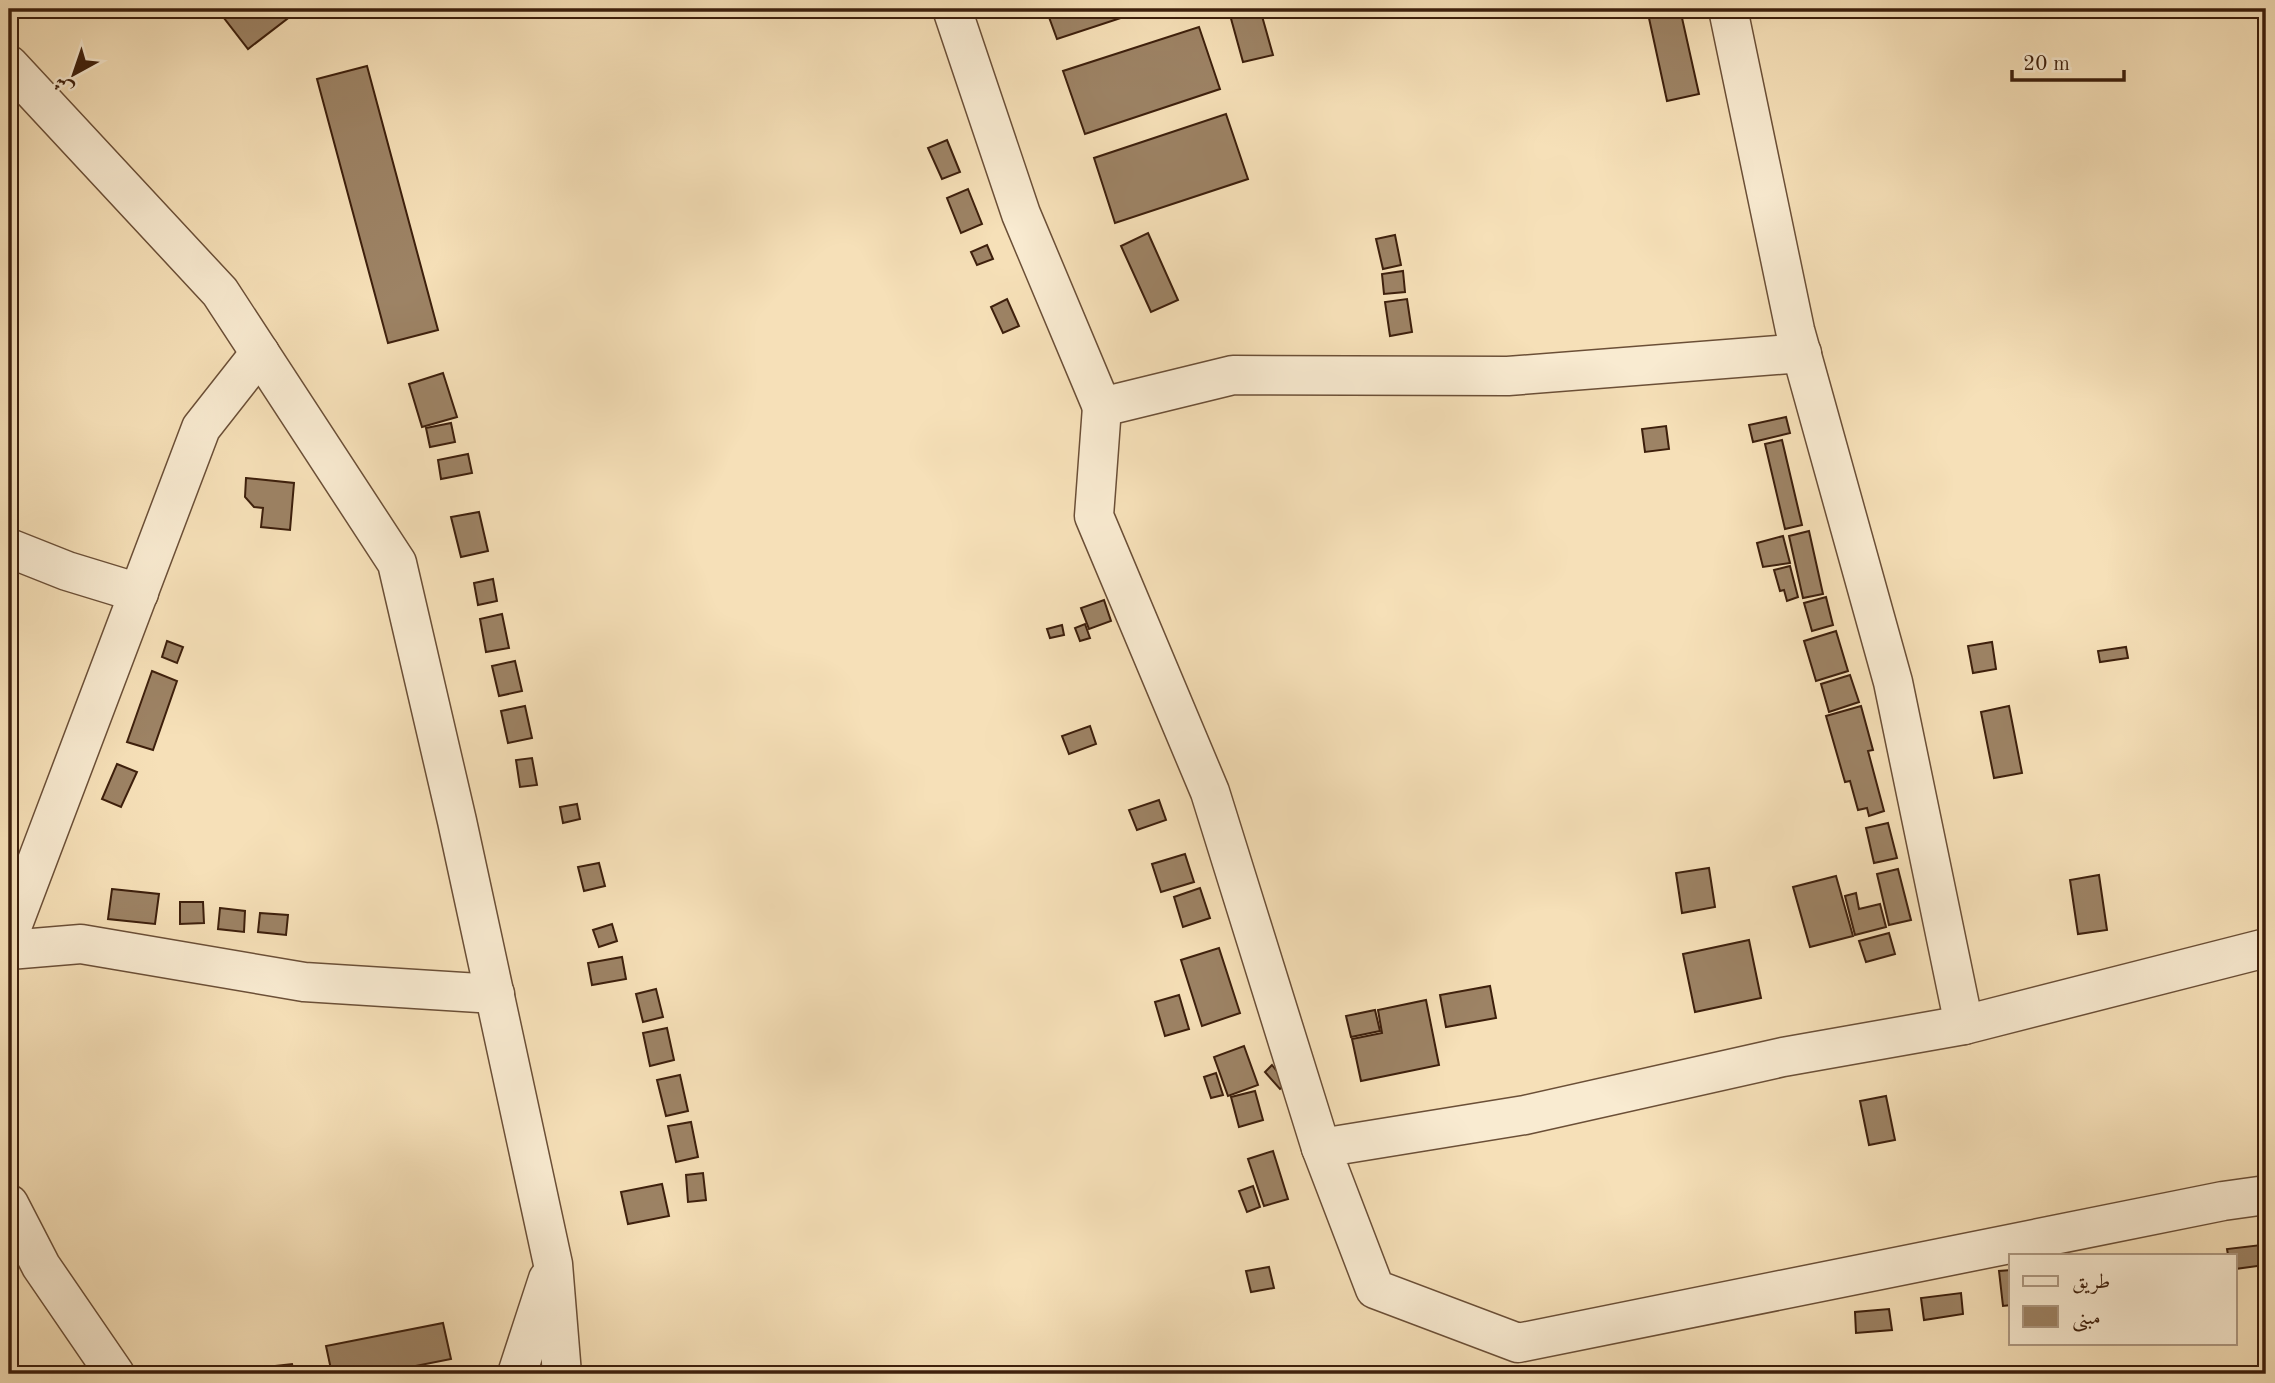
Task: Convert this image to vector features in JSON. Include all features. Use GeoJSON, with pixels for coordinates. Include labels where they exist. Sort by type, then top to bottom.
{"type":"FeatureCollection","features":[{"type":"Feature","properties":{"kind":"street"},"geometry":{"type":"LineString","coordinates":[[952,9],[1021,214],[1102,407],[1094,516],[1210,792],[1321,1148],[1374,1289],[1518,1343],[2222,1201],[2266,1195]]}},
{"type":"Feature","properties":{"kind":"street"},"geometry":{"type":"LineString","coordinates":[[1728,9],[1795,330],[1892,682],[1964,1025]]}},
{"type":"Feature","properties":{"kind":"street"},"geometry":{"type":"LineString","coordinates":[[9,65],[220,292],[397,563],[457,821],[552,1264],[562,1374]]}},
{"type":"Feature","properties":{"kind":"street"},"geometry":{"type":"LineString","coordinates":[[9,935],[201,428],[260,353]]}},
{"type":"Feature","properties":{"kind":"street"},"geometry":{"type":"LineString","coordinates":[[1102,407],[1233,375],[1508,376],[1802,353]]}},
{"type":"Feature","properties":{"kind":"street"},"geometry":{"type":"LineString","coordinates":[[9,548],[68,571],[139,593]]}},
{"type":"Feature","properties":{"kind":"street"},"geometry":{"type":"LineString","coordinates":[[9,950],[81,944],[304,982],[495,994]]}},
{"type":"Feature","properties":{"kind":"street"},"geometry":{"type":"LineString","coordinates":[[1321,1148],[1525,1115],[1783,1057],[1964,1025],[2266,948]]}},
{"type":"Feature","properties":{"kind":"street"},"geometry":{"type":"LineString","coordinates":[[9,1204],[41,1266],[116,1374]]}},
{"type":"Feature","properties":{"kind":"street"},"geometry":{"type":"LineString","coordinates":[[517,1374],[552,1264]]}},
{"type":"Feature","properties":{"kind":"building"},"geometry":{"type":"Polygon","coordinates":[[[217,9],[300,9],[248,49],[217,9]]]}},
{"type":"Feature","properties":{"kind":"building"},"geometry":{"type":"Polygon","coordinates":[[[1046,9],[1148,9],[1057,39],[1046,9]]]}},
{"type":"Feature","properties":{"kind":"building"},"geometry":{"type":"Polygon","coordinates":[[[1260,9],[1273,55],[1243,62],[1230,15],[1260,9]]]}},
{"type":"Feature","properties":{"kind":"building"},"geometry":{"type":"Polygon","coordinates":[[[1647,9],[1680,9],[1699,94],[1667,101],[1647,9]]]}},
{"type":"Feature","properties":{"kind":"building"},"geometry":{"type":"Polygon","coordinates":[[[1199,27],[1220,89],[1085,134],[1063,71],[1199,27]]]}},
{"type":"Feature","properties":{"kind":"building"},"geometry":{"type":"Polygon","coordinates":[[[367,66],[438,330],[388,343],[317,79],[367,66]]]}},
{"type":"Feature","properties":{"kind":"building"},"geometry":{"type":"Polygon","coordinates":[[[1226,114],[1248,179],[1115,223],[1094,158],[1226,114]]]}},
{"type":"Feature","properties":{"kind":"building"},"geometry":{"type":"Polygon","coordinates":[[[947,140],[960,172],[942,179],[928,148],[947,140]]]}},
{"type":"Feature","properties":{"kind":"building"},"geometry":{"type":"Polygon","coordinates":[[[968,189],[982,224],[961,233],[947,198],[968,189]]]}},
{"type":"Feature","properties":{"kind":"building"},"geometry":{"type":"Polygon","coordinates":[[[1148,233],[1178,300],[1151,312],[1121,246],[1148,233]]]}},
{"type":"Feature","properties":{"kind":"building"},"geometry":{"type":"Polygon","coordinates":[[[1395,235],[1401,265],[1383,269],[1376,239],[1395,235]]]}},
{"type":"Feature","properties":{"kind":"building"},"geometry":{"type":"Polygon","coordinates":[[[987,245],[993,259],[977,265],[971,252],[987,245]]]}},
{"type":"Feature","properties":{"kind":"building"},"geometry":{"type":"Polygon","coordinates":[[[1403,271],[1405,292],[1384,294],[1382,274],[1403,271]]]}},
{"type":"Feature","properties":{"kind":"building"},"geometry":{"type":"Polygon","coordinates":[[[1007,299],[1019,326],[1003,333],[991,307],[1007,299]]]}},
{"type":"Feature","properties":{"kind":"building"},"geometry":{"type":"Polygon","coordinates":[[[1407,299],[1412,332],[1390,336],[1385,302],[1407,299]]]}},
{"type":"Feature","properties":{"kind":"building"},"geometry":{"type":"Polygon","coordinates":[[[443,373],[457,417],[422,427],[409,384],[443,373]]]}},
{"type":"Feature","properties":{"kind":"building"},"geometry":{"type":"Polygon","coordinates":[[[1786,417],[1790,433],[1753,442],[1749,425],[1786,417]]]}},
{"type":"Feature","properties":{"kind":"building"},"geometry":{"type":"Polygon","coordinates":[[[451,423],[455,442],[430,447],[426,428],[451,423]]]}},
{"type":"Feature","properties":{"kind":"building"},"geometry":{"type":"Polygon","coordinates":[[[1666,426],[1669,449],[1645,452],[1642,429],[1666,426]]]}},
{"type":"Feature","properties":{"kind":"building"},"geometry":{"type":"Polygon","coordinates":[[[1782,440],[1802,525],[1785,529],[1765,444],[1782,440]]]}},
{"type":"Feature","properties":{"kind":"building"},"geometry":{"type":"Polygon","coordinates":[[[468,454],[472,473],[441,479],[438,460],[468,454]]]}},
{"type":"Feature","properties":{"kind":"building"},"geometry":{"type":"Polygon","coordinates":[[[246,478],[294,483],[290,530],[261,527],[263,508],[254,507],[245,497],[246,478]]]}},
{"type":"Feature","properties":{"kind":"building"},"geometry":{"type":"Polygon","coordinates":[[[479,512],[488,551],[461,557],[451,517],[479,512]]]}},
{"type":"Feature","properties":{"kind":"building"},"geometry":{"type":"Polygon","coordinates":[[[1809,531],[1823,594],[1803,598],[1789,536],[1809,531]]]}},
{"type":"Feature","properties":{"kind":"building"},"geometry":{"type":"Polygon","coordinates":[[[1783,536],[1790,563],[1763,567],[1757,543],[1783,536]]]}},
{"type":"Feature","properties":{"kind":"building"},"geometry":{"type":"Polygon","coordinates":[[[1790,566],[1798,597],[1787,601],[1784,590],[1780,591],[1774,570],[1790,566]]]}},
{"type":"Feature","properties":{"kind":"building"},"geometry":{"type":"Polygon","coordinates":[[[493,579],[497,601],[478,605],[474,583],[493,579]]]}},
{"type":"Feature","properties":{"kind":"building"},"geometry":{"type":"Polygon","coordinates":[[[1826,597],[1833,625],[1812,631],[1804,603],[1826,597]]]}},
{"type":"Feature","properties":{"kind":"building"},"geometry":{"type":"Polygon","coordinates":[[[1104,600],[1111,621],[1089,629],[1081,608],[1104,600]]]}},
{"type":"Feature","properties":{"kind":"building"},"geometry":{"type":"Polygon","coordinates":[[[502,614],[509,648],[486,652],[480,619],[502,614]]]}},
{"type":"Feature","properties":{"kind":"building"},"geometry":{"type":"Polygon","coordinates":[[[1085,624],[1090,638],[1080,641],[1075,628],[1085,624]]]}},
{"type":"Feature","properties":{"kind":"building"},"geometry":{"type":"Polygon","coordinates":[[[1062,625],[1064,635],[1050,638],[1047,629],[1062,625]]]}},
{"type":"Feature","properties":{"kind":"building"},"geometry":{"type":"Polygon","coordinates":[[[1836,631],[1848,671],[1816,681],[1804,641],[1836,631]]]}},
{"type":"Feature","properties":{"kind":"building"},"geometry":{"type":"Polygon","coordinates":[[[167,641],[183,647],[177,663],[162,657],[167,641]]]}},
{"type":"Feature","properties":{"kind":"building"},"geometry":{"type":"Polygon","coordinates":[[[1992,642],[1996,669],[1973,673],[1968,646],[1992,642]]]}},
{"type":"Feature","properties":{"kind":"building"},"geometry":{"type":"Polygon","coordinates":[[[2126,647],[2128,658],[2100,662],[2098,651],[2126,647]]]}},
{"type":"Feature","properties":{"kind":"building"},"geometry":{"type":"Polygon","coordinates":[[[515,661],[522,691],[499,696],[492,666],[515,661]]]}},
{"type":"Feature","properties":{"kind":"building"},"geometry":{"type":"Polygon","coordinates":[[[152,671],[177,681],[153,750],[127,742],[152,671]]]}},
{"type":"Feature","properties":{"kind":"building"},"geometry":{"type":"Polygon","coordinates":[[[1850,675],[1859,702],[1829,712],[1821,684],[1850,675]]]}},
{"type":"Feature","properties":{"kind":"building"},"geometry":{"type":"Polygon","coordinates":[[[525,706],[532,738],[508,743],[501,711],[525,706]]]}},
{"type":"Feature","properties":{"kind":"building"},"geometry":{"type":"Polygon","coordinates":[[[1861,706],[1873,750],[1868,751],[1884,811],[1869,816],[1867,808],[1858,810],[1850,781],[1845,782],[1826,716],[1861,706]]]}},
{"type":"Feature","properties":{"kind":"building"},"geometry":{"type":"Polygon","coordinates":[[[2009,706],[2022,773],[1994,778],[1981,712],[2009,706]]]}},
{"type":"Feature","properties":{"kind":"building"},"geometry":{"type":"Polygon","coordinates":[[[1090,726],[1096,744],[1069,754],[1062,736],[1090,726]]]}},
{"type":"Feature","properties":{"kind":"building"},"geometry":{"type":"Polygon","coordinates":[[[532,758],[537,785],[520,787],[516,760],[532,758]]]}},
{"type":"Feature","properties":{"kind":"building"},"geometry":{"type":"Polygon","coordinates":[[[117,764],[137,772],[121,807],[102,799],[117,764]]]}},
{"type":"Feature","properties":{"kind":"building"},"geometry":{"type":"Polygon","coordinates":[[[1159,800],[1166,820],[1137,830],[1129,810],[1159,800]]]}},
{"type":"Feature","properties":{"kind":"building"},"geometry":{"type":"Polygon","coordinates":[[[577,804],[580,819],[563,823],[560,807],[577,804]]]}},
{"type":"Feature","properties":{"kind":"building"},"geometry":{"type":"Polygon","coordinates":[[[1888,823],[1897,858],[1874,863],[1866,828],[1888,823]]]}},
{"type":"Feature","properties":{"kind":"building"},"geometry":{"type":"Polygon","coordinates":[[[1185,854],[1194,882],[1161,892],[1152,864],[1185,854]]]}},
{"type":"Feature","properties":{"kind":"building"},"geometry":{"type":"Polygon","coordinates":[[[599,863],[605,886],[584,891],[578,867],[599,863]]]}},
{"type":"Feature","properties":{"kind":"building"},"geometry":{"type":"Polygon","coordinates":[[[1709,868],[1715,907],[1682,913],[1676,873],[1709,868]]]}},
{"type":"Feature","properties":{"kind":"building"},"geometry":{"type":"Polygon","coordinates":[[[1898,869],[1911,920],[1889,925],[1877,874],[1898,869]]]}},
{"type":"Feature","properties":{"kind":"building"},"geometry":{"type":"Polygon","coordinates":[[[2099,875],[2107,930],[2078,934],[2070,880],[2099,875]]]}},
{"type":"Feature","properties":{"kind":"building"},"geometry":{"type":"Polygon","coordinates":[[[1836,876],[1853,936],[1810,947],[1793,887],[1836,876]]]}},
{"type":"Feature","properties":{"kind":"building"},"geometry":{"type":"Polygon","coordinates":[[[1200,888],[1210,918],[1183,927],[1174,897],[1200,888]]]}},
{"type":"Feature","properties":{"kind":"building"},"geometry":{"type":"Polygon","coordinates":[[[112,889],[159,894],[155,924],[108,919],[112,889]]]}},
{"type":"Feature","properties":{"kind":"building"},"geometry":{"type":"Polygon","coordinates":[[[1856,893],[1859,909],[1880,904],[1886,927],[1855,935],[1845,896],[1856,893]]]}},
{"type":"Feature","properties":{"kind":"building"},"geometry":{"type":"Polygon","coordinates":[[[180,902],[203,902],[204,923],[180,924],[180,902]]]}},
{"type":"Feature","properties":{"kind":"building"},"geometry":{"type":"Polygon","coordinates":[[[220,908],[245,911],[244,932],[218,929],[220,908]]]}},
{"type":"Feature","properties":{"kind":"building"},"geometry":{"type":"Polygon","coordinates":[[[260,913],[288,915],[286,935],[258,932],[260,913]]]}},
{"type":"Feature","properties":{"kind":"building"},"geometry":{"type":"Polygon","coordinates":[[[612,924],[617,941],[599,947],[593,930],[612,924]]]}},
{"type":"Feature","properties":{"kind":"building"},"geometry":{"type":"Polygon","coordinates":[[[1889,933],[1895,954],[1866,962],[1859,941],[1889,933]]]}},
{"type":"Feature","properties":{"kind":"building"},"geometry":{"type":"Polygon","coordinates":[[[1749,940],[1761,998],[1695,1012],[1683,954],[1749,940]]]}},
{"type":"Feature","properties":{"kind":"building"},"geometry":{"type":"Polygon","coordinates":[[[1219,948],[1240,1013],[1202,1026],[1181,960],[1219,948]]]}},
{"type":"Feature","properties":{"kind":"building"},"geometry":{"type":"Polygon","coordinates":[[[622,957],[626,979],[592,985],[588,963],[622,957]]]}},
{"type":"Feature","properties":{"kind":"building"},"geometry":{"type":"Polygon","coordinates":[[[1490,986],[1496,1018],[1446,1027],[1440,995],[1490,986]]]}},
{"type":"Feature","properties":{"kind":"building"},"geometry":{"type":"Polygon","coordinates":[[[656,989],[663,1017],[643,1022],[636,994],[656,989]]]}},
{"type":"Feature","properties":{"kind":"building"},"geometry":{"type":"Polygon","coordinates":[[[1179,995],[1189,1029],[1165,1036],[1155,1002],[1179,995]]]}},
{"type":"Feature","properties":{"kind":"building"},"geometry":{"type":"Polygon","coordinates":[[[1426,1000],[1439,1065],[1361,1081],[1352,1039],[1382,1033],[1378,1010],[1426,1000]]]}},
{"type":"Feature","properties":{"kind":"building"},"geometry":{"type":"Polygon","coordinates":[[[1375,1010],[1380,1031],[1351,1037],[1346,1016],[1375,1010]]]}},
{"type":"Feature","properties":{"kind":"building"},"geometry":{"type":"Polygon","coordinates":[[[667,1028],[674,1060],[650,1066],[643,1033],[667,1028]]]}},
{"type":"Feature","properties":{"kind":"building"},"geometry":{"type":"Polygon","coordinates":[[[1244,1046],[1258,1085],[1228,1096],[1214,1057],[1244,1046]]]}},
{"type":"Feature","properties":{"kind":"building"},"geometry":{"type":"Polygon","coordinates":[[[1272,1065],[1287,1084],[1280,1089],[1265,1072],[1272,1065]]]}},
{"type":"Feature","properties":{"kind":"building"},"geometry":{"type":"Polygon","coordinates":[[[1216,1073],[1223,1095],[1211,1098],[1204,1077],[1216,1073]]]}},
{"type":"Feature","properties":{"kind":"building"},"geometry":{"type":"Polygon","coordinates":[[[680,1075],[688,1111],[666,1116],[657,1080],[680,1075]]]}},
{"type":"Feature","properties":{"kind":"building"},"geometry":{"type":"Polygon","coordinates":[[[1255,1091],[1263,1120],[1239,1127],[1231,1097],[1255,1091]]]}},
{"type":"Feature","properties":{"kind":"building"},"geometry":{"type":"Polygon","coordinates":[[[1886,1096],[1895,1140],[1869,1145],[1860,1101],[1886,1096]]]}},
{"type":"Feature","properties":{"kind":"building"},"geometry":{"type":"Polygon","coordinates":[[[691,1122],[698,1157],[676,1162],[668,1126],[691,1122]]]}},
{"type":"Feature","properties":{"kind":"building"},"geometry":{"type":"Polygon","coordinates":[[[1273,1151],[1288,1199],[1264,1206],[1248,1159],[1273,1151]]]}},
{"type":"Feature","properties":{"kind":"building"},"geometry":{"type":"Polygon","coordinates":[[[703,1173],[706,1200],[688,1202],[686,1175],[703,1173]]]}},
{"type":"Feature","properties":{"kind":"building"},"geometry":{"type":"Polygon","coordinates":[[[662,1184],[669,1216],[628,1224],[621,1192],[662,1184]]]}},
{"type":"Feature","properties":{"kind":"building"},"geometry":{"type":"Polygon","coordinates":[[[1253,1186],[1260,1207],[1247,1212],[1239,1191],[1253,1186]]]}},
{"type":"Feature","properties":{"kind":"building"},"geometry":{"type":"Polygon","coordinates":[[[2261,1245],[2265,1265],[2236,1269],[2236,1254],[2228,1254],[2227,1249],[2261,1245]]]}},
{"type":"Feature","properties":{"kind":"building"},"geometry":{"type":"Polygon","coordinates":[[[1269,1267],[1274,1288],[1251,1292],[1246,1271],[1269,1267]]]}},
{"type":"Feature","properties":{"kind":"building"},"geometry":{"type":"Polygon","coordinates":[[[2009,1270],[2009,1305],[2003,1306],[1999,1271],[2009,1270]]]}},
{"type":"Feature","properties":{"kind":"building"},"geometry":{"type":"Polygon","coordinates":[[[1961,1293],[1963,1314],[1924,1320],[1921,1298],[1961,1293]]]}},
{"type":"Feature","properties":{"kind":"building"},"geometry":{"type":"Polygon","coordinates":[[[1889,1309],[1892,1330],[1856,1333],[1855,1312],[1889,1309]]]}},
{"type":"Feature","properties":{"kind":"building"},"geometry":{"type":"Polygon","coordinates":[[[443,1323],[451,1359],[375,1374],[332,1374],[326,1346],[443,1323]]]}},
{"type":"Feature","properties":{"kind":"building"},"geometry":{"type":"Polygon","coordinates":[[[292,1364],[294,1374],[267,1374],[265,1367],[292,1364]]]}}]}
